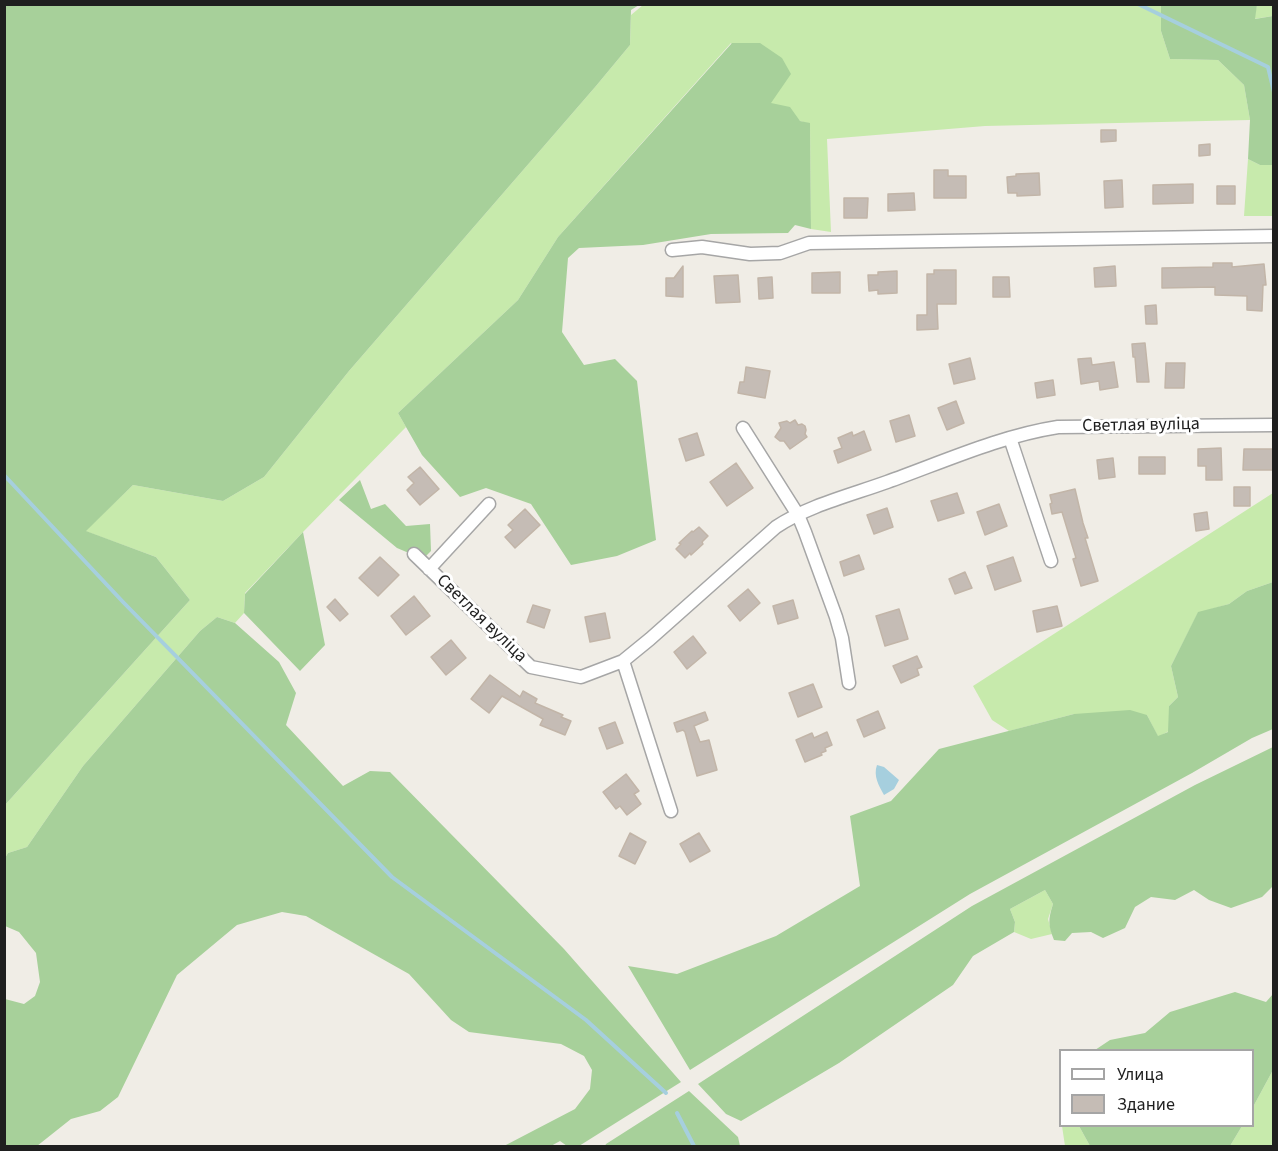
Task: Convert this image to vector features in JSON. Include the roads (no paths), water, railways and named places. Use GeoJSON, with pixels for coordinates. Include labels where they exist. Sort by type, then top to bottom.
{"type":"FeatureCollection","features":[{"type":"Feature","properties":{"kind":"street"},"geometry":{"type":"LineString","coordinates":[[672,250],[702,247],[750,254],[780,253],[809,243],[1274,236]]}},
{"type":"Feature","properties":{"kind":"street","name":"Светлая вуліца"},"geometry":{"type":"LineString","coordinates":[[414,554],[531,667],[581,677],[623,661],[776,527],[798,515],[1033,431],[1058,427],[1274,425]]}},
{"type":"Feature","properties":{"kind":"street"},"geometry":{"type":"LineString","coordinates":[[743,428],[798,515],[836,617],[842,638],[849,683]]}},
{"type":"Feature","properties":{"kind":"street"},"geometry":{"type":"LineString","coordinates":[[1010,438],[1051,561]]}},
{"type":"Feature","properties":{"kind":"street"},"geometry":{"type":"LineString","coordinates":[[429,569],[489,504]]}},
{"type":"Feature","properties":{"kind":"street"},"geometry":{"type":"LineString","coordinates":[[623,661],[670,811]]}},
{"type":"Feature","properties":{"kind":"water"},"geometry":{"type":"Polygon","coordinates":[[[877,765],[884,767],[899,780],[894,789],[884,795],[876,777],[877,765]]]}},
{"type":"Feature","properties":{"kind":"waterway"},"geometry":{"type":"LineString","coordinates":[[1138,4],[1268,67],[1274,92]]}},
{"type":"Feature","properties":{"kind":"waterway"},"geometry":{"type":"LineString","coordinates":[[4,475],[123,602],[392,877],[586,1020],[666,1093]]}},
{"type":"Feature","properties":{"kind":"waterway"},"geometry":{"type":"LineString","coordinates":[[677,1113],[694,1146]]}}]}
